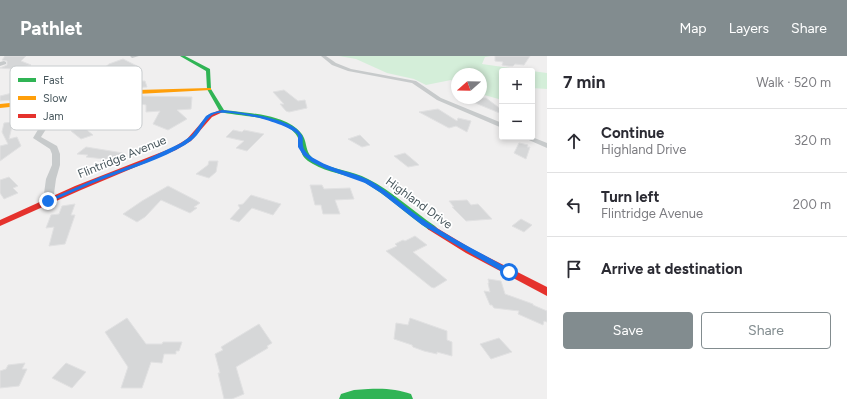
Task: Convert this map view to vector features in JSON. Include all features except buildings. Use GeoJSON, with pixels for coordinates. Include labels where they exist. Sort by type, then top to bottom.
{"type":"FeatureCollection","features":[{"type":"Feature","properties":{"kind":"street"},"geometry":{"type":"LineString","coordinates":[[132,56],[138,56]]}},
{"type":"Feature","properties":{"kind":"street"},"geometry":{"type":"LineString","coordinates":[[182,56],[208,70],[209,89],[222,111]]}},
{"type":"Feature","properties":{"kind":"street"},"geometry":{"type":"LineString","coordinates":[[323,56],[334,64],[350,70],[414,82],[439,99],[499,125]]}},
{"type":"Feature","properties":{"kind":"street"},"geometry":{"type":"LineString","coordinates":[[142,92],[209,89]]}},
{"type":"Feature","properties":{"kind":"street"},"geometry":{"type":"LineString","coordinates":[[0,106],[10,106]]}},
{"type":"Feature","properties":{"kind":"street","name":"Flintridge Avenue"},"geometry":{"type":"LineString","coordinates":[[0,223],[102,178],[145,162],[183,144],[194,136],[208,117],[222,111]]}},
{"type":"Feature","properties":{"kind":"street","name":"Highland Drive"},"geometry":{"type":"LineString","coordinates":[[222,111],[270,119],[297,131],[300,135],[301,147],[305,154],[314,161],[328,168],[367,181],[425,224],[449,239],[547,292]]}},
{"type":"Feature","properties":{"kind":"street"},"geometry":{"type":"LineString","coordinates":[[42,130],[37,138],[54,148],[56,154],[56,165],[51,179],[48,201]]}},
{"type":"Feature","properties":{"kind":"street"},"geometry":{"type":"LineString","coordinates":[[533,140],[547,146]]}},
{"type":"Feature","properties":{"kind":"street"},"geometry":{"type":"LineString","coordinates":[[346,399],[374,395],[394,396],[406,399]]}},
{"type":"Feature","properties":{"kind":"green space"},"geometry":{"type":"Polygon","coordinates":[[[339,56],[491,56],[485,57],[482,64],[510,68],[499,68],[499,99],[487,96],[487,68],[451,68],[451,80],[426,85],[414,79],[387,73],[356,59],[339,56]]]}},
{"type":"Feature","properties":{"kind":"green space"},"geometry":{"type":"Polygon","coordinates":[[[535,71],[547,73],[547,89],[535,88],[535,71]]]}},
{"type":"Feature","properties":{"kind":"traffic: fast"},"geometry":{"type":"LineString","coordinates":[[182,56],[208,70],[209,89],[222,111],[264,117],[293,128],[301,138],[306,155],[314,162],[365,180],[432,228]]}},
{"type":"Feature","properties":{"kind":"traffic: fast"},"geometry":{"type":"LineString","coordinates":[[346,399],[376,395],[406,399]]}},
{"type":"Feature","properties":{"kind":"traffic: slow"},"geometry":{"type":"LineString","coordinates":[[142,92],[209,89]]}},
{"type":"Feature","properties":{"kind":"traffic: slow"},"geometry":{"type":"LineString","coordinates":[[0,106],[10,105]]}},
{"type":"Feature","properties":{"kind":"traffic: jam"},"geometry":{"type":"LineString","coordinates":[[0,223],[78,188],[174,149],[189,140],[210,116],[222,111]]}},
{"type":"Feature","properties":{"kind":"traffic: jam"},"geometry":{"type":"LineString","coordinates":[[432,228],[469,251],[547,292]]}},
{"type":"Feature","properties":{"kind":"route"},"geometry":{"type":"LineString","coordinates":[[48,201],[145,162],[183,144],[194,136],[208,117],[216,112],[222,111],[235,113],[270,119],[297,131],[300,135],[301,147],[305,154],[314,161],[328,168],[367,181],[425,224],[509,272]]}}]}
